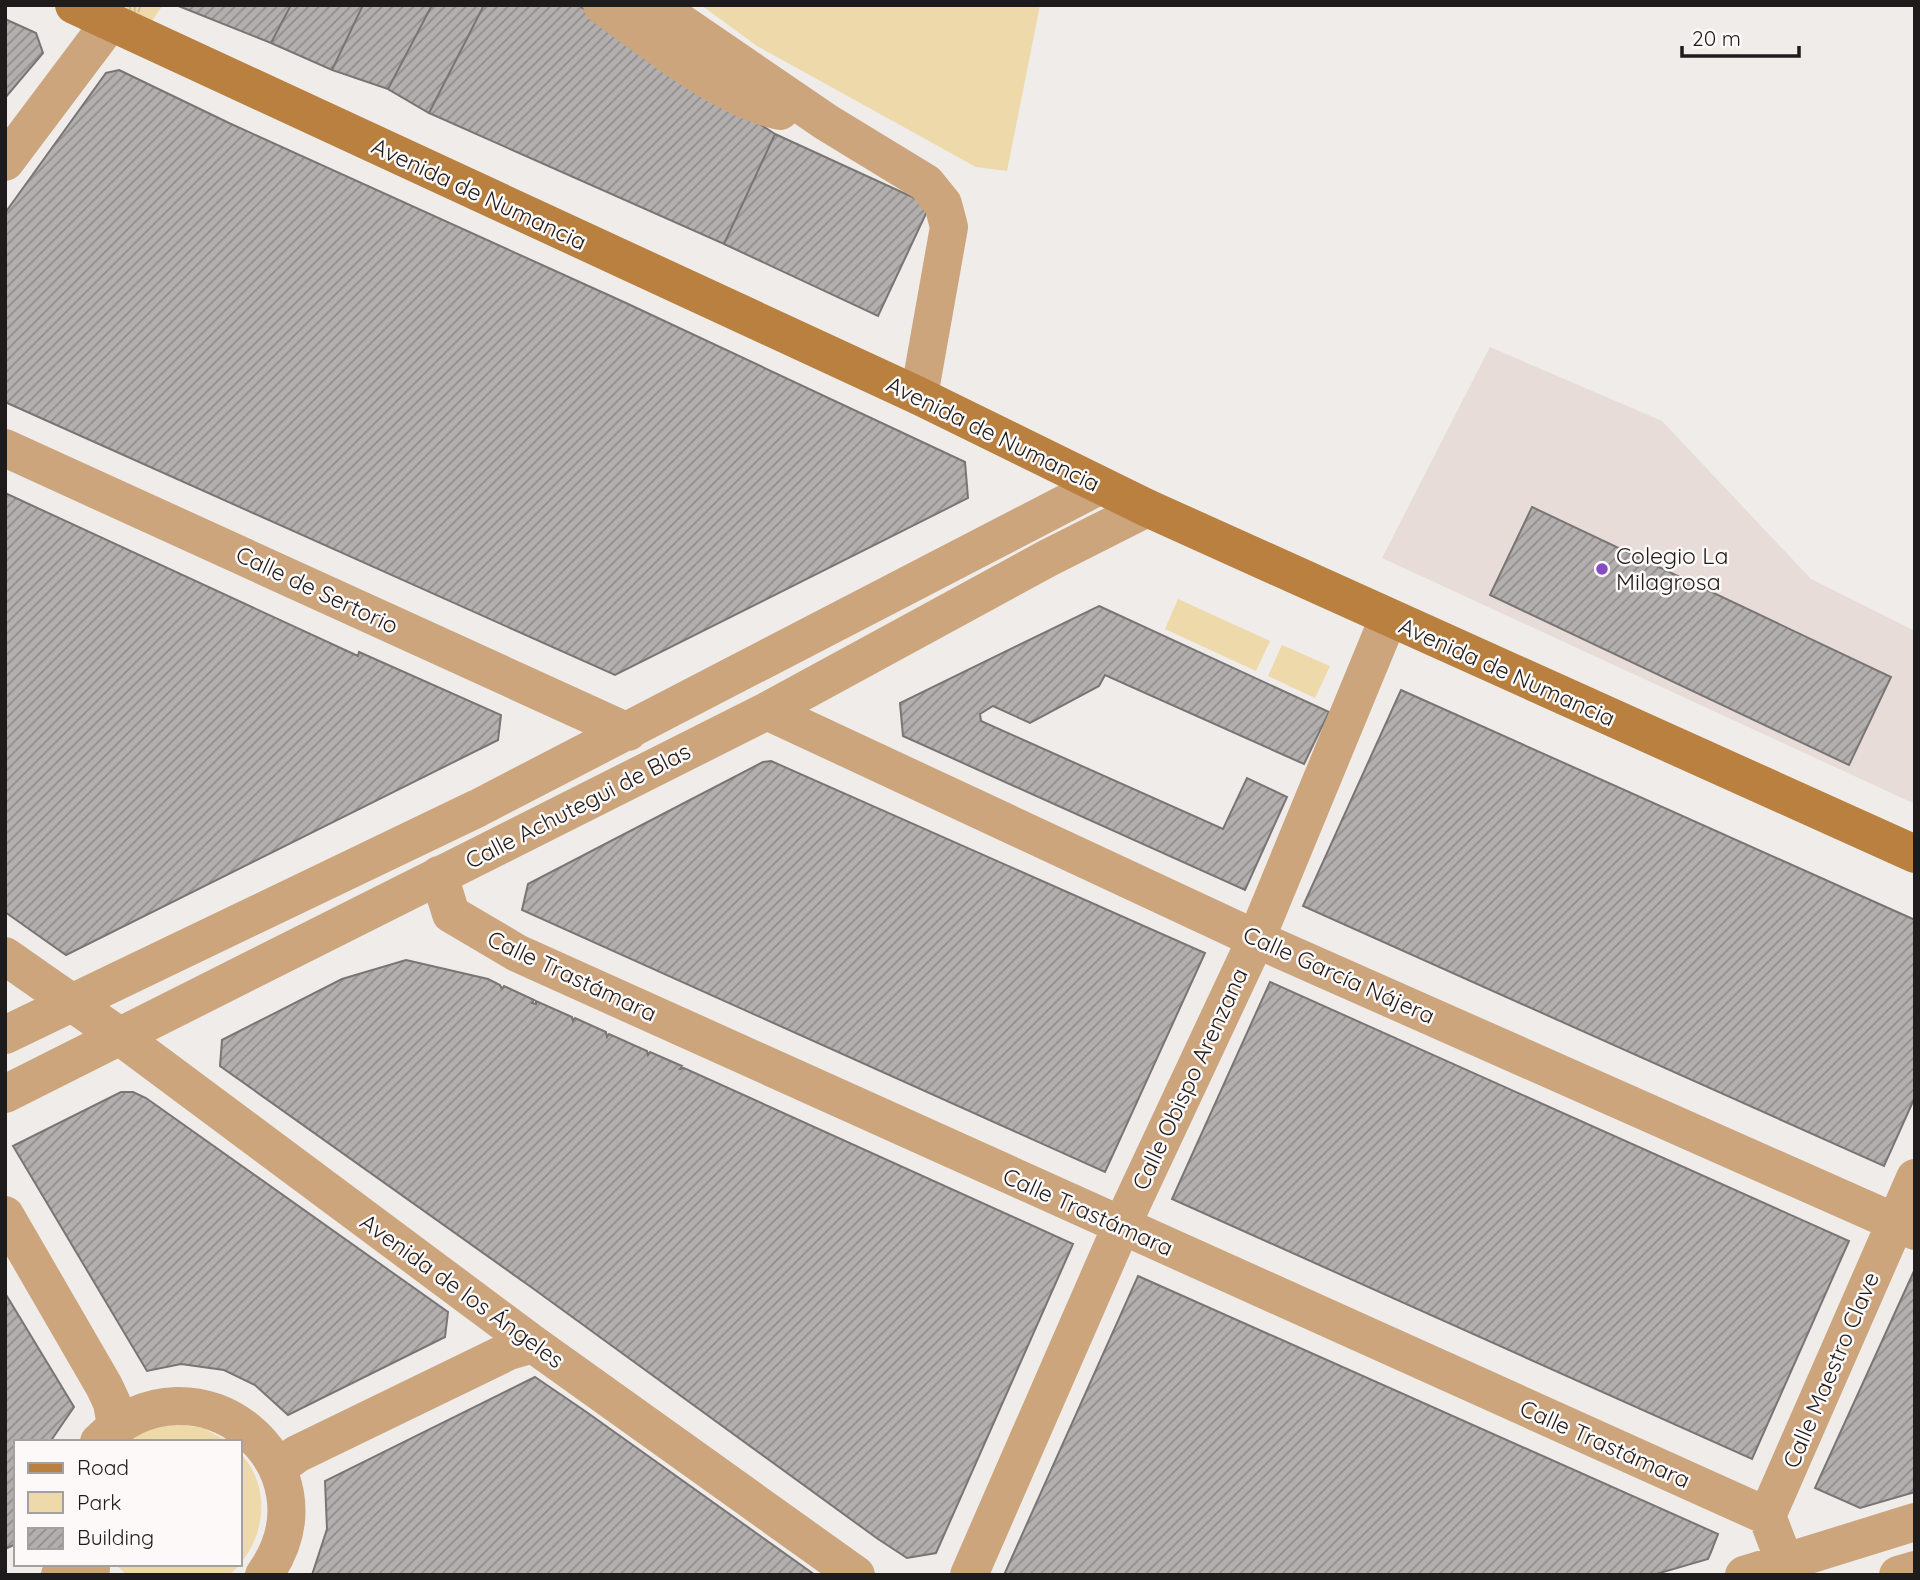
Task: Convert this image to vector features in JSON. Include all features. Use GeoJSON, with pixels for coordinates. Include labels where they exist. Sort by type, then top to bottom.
{"type":"FeatureCollection","features":[{"type":"Feature","properties":{"kind":"street","name":"Avenida de Numancia"},"geometry":{"type":"LineString","coordinates":[[74,5],[919,397],[1099,486],[1388,619],[1915,854]]}},
{"type":"Feature","properties":{"kind":"street"},"geometry":{"type":"LineString","coordinates":[[602,5],[687,66],[763,107],[826,122]]}},
{"type":"Feature","properties":{"kind":"street"},"geometry":{"type":"LineString","coordinates":[[655,5],[826,122],[926,183],[943,204],[949,227],[919,397]]}},
{"type":"Feature","properties":{"kind":"street"},"geometry":{"type":"LineString","coordinates":[[5,162],[111,21]]}},
{"type":"Feature","properties":{"kind":"street","name":"Calle de Sertorio"},"geometry":{"type":"LineString","coordinates":[[5,448],[628,732]]}},
{"type":"Feature","properties":{"kind":"street","name":"Calle Achutegui de Blas"},"geometry":{"type":"LineString","coordinates":[[5,1035],[466,814],[1099,486]]}},
{"type":"Feature","properties":{"kind":"street","name":"Calle Achutegui de Blas"},"geometry":{"type":"LineString","coordinates":[[5,1094],[767,711],[1048,558],[1147,508]]}},
{"type":"Feature","properties":{"kind":"street","name":"Calle Obispo Arenzana"},"geometry":{"type":"LineString","coordinates":[[968,1575],[1121,1227],[1256,939],[1388,619]]}},
{"type":"Feature","properties":{"kind":"street","name":"Calle García Nájera"},"geometry":{"type":"LineString","coordinates":[[767,711],[1256,939],[1905,1227]]}},
{"type":"Feature","properties":{"kind":"street","name":"Calle Trastámara"},"geometry":{"type":"LineString","coordinates":[[439,875],[451,914],[468,927],[517,953],[1767,1516]]}},
{"type":"Feature","properties":{"kind":"street","name":"Avenida de los Ángeles"},"geometry":{"type":"LineString","coordinates":[[5,956],[118,1035],[533,1344],[856,1575]]}},
{"type":"Feature","properties":{"kind":"street","name":"Calle Maestro Clave"},"geometry":{"type":"LineString","coordinates":[[1767,1516],[1905,1227],[1915,1178]]}},
{"type":"Feature","properties":{"kind":"street"},"geometry":{"type":"LineString","coordinates":[[5,1215],[104,1386],[112,1403],[108,1433]]}},
{"type":"Feature","properties":{"kind":"street"},"geometry":{"type":"LineString","coordinates":[[278,1468],[297,1454],[484,1363],[533,1344]]}},
{"type":"Feature","properties":{"kind":"street"},"geometry":{"type":"LineString","coordinates":[[108,1433],[144,1410],[165,1406],[207,1408],[236,1420],[260,1441],[278,1468],[286,1499],[285,1530],[275,1560],[264,1575]]}},
{"type":"Feature","properties":{"kind":"street"},"geometry":{"type":"LineString","coordinates":[[1767,1516],[1785,1563]]}},
{"type":"Feature","properties":{"kind":"street"},"geometry":{"type":"LineString","coordinates":[[1744,1575],[1915,1522]]}},
{"type":"Feature","properties":{"kind":"street"},"geometry":{"type":"LineString","coordinates":[[1898,1575],[1915,1570]]}},
{"type":"Feature","properties":{"kind":"shaded area","name":"Colegio La Milagrosa"},"geometry":{"type":"Polygon","coordinates":[[[1490,347],[1662,421],[1811,579],[1915,631],[1915,804],[1382,558],[1490,347]]]}},
{"type":"Feature","properties":{"kind":"green space"},"geometry":{"type":"Polygon","coordinates":[[[105,5],[163,5],[149,25],[105,5]]]}},
{"type":"Feature","properties":{"kind":"green space"},"geometry":{"type":"Polygon","coordinates":[[[701,5],[1040,5],[1007,171],[976,167],[757,46],[701,5]]]}},
{"type":"Feature","properties":{"kind":"green space"},"geometry":{"type":"Polygon","coordinates":[[[1178,599],[1270,641],[1256,671],[1165,629],[1178,599]]]}},
{"type":"Feature","properties":{"kind":"green space"},"geometry":{"type":"Polygon","coordinates":[[[1282,645],[1330,666],[1315,698],[1268,676],[1282,645]]]}},
{"type":"Feature","properties":{"kind":"green space"},"geometry":{"type":"Polygon","coordinates":[[[176,1424],[203,1428],[225,1440],[129,1440],[148,1429],[176,1424]]]}},
{"type":"Feature","properties":{"kind":"green space"},"geometry":{"type":"Polygon","coordinates":[[[242,1456],[258,1483],[261,1499],[261,1516],[251,1548],[242,1561],[242,1456]]]}},
{"type":"Feature","properties":{"kind":"green space"},"geometry":{"type":"Polygon","coordinates":[[[117,1566],[238,1566],[229,1575],[127,1575],[117,1566]]]}},
{"type":"Feature","properties":{"kind":"building"},"geometry":{"type":"Polygon","coordinates":[[[176,5],[291,5],[271,43],[176,5]]]}},
{"type":"Feature","properties":{"kind":"building"},"geometry":{"type":"Polygon","coordinates":[[[291,5],[363,5],[332,70],[271,43],[291,5]]]}},
{"type":"Feature","properties":{"kind":"building"},"geometry":{"type":"Polygon","coordinates":[[[363,5],[432,5],[388,89],[332,70],[363,5]]]}},
{"type":"Feature","properties":{"kind":"building"},"geometry":{"type":"Polygon","coordinates":[[[432,5],[484,5],[429,113],[388,89],[432,5]]]}},
{"type":"Feature","properties":{"kind":"building"},"geometry":{"type":"Polygon","coordinates":[[[484,5],[578,5],[775,134],[724,244],[429,113],[484,5]]]}},
{"type":"Feature","properties":{"kind":"building"},"geometry":{"type":"Polygon","coordinates":[[[5,19],[36,33],[43,53],[5,98],[5,19]]]}},
{"type":"Feature","properties":{"kind":"building"},"geometry":{"type":"Polygon","coordinates":[[[119,70],[965,462],[968,498],[615,675],[5,402],[5,213],[106,73],[119,70]]]}},
{"type":"Feature","properties":{"kind":"building"},"geometry":{"type":"Polygon","coordinates":[[[775,134],[930,205],[878,316],[724,244],[775,134]]]}},
{"type":"Feature","properties":{"kind":"building"},"geometry":{"type":"Polygon","coordinates":[[[5,493],[358,656],[359,652],[501,715],[498,740],[66,955],[5,912],[5,493]]]}},
{"type":"Feature","properties":{"kind":"building"},"geometry":{"type":"Polygon","coordinates":[[[1532,507],[1891,677],[1849,765],[1490,595],[1532,507]]]}},
{"type":"Feature","properties":{"kind":"building"},"geometry":{"type":"Polygon","coordinates":[[[1099,606],[1329,712],[1304,764],[1105,675],[1099,686],[1030,723],[993,706],[980,714],[981,721],[1223,829],[1247,778],[1287,797],[1245,890],[903,736],[900,703],[1099,606]]]}},
{"type":"Feature","properties":{"kind":"building"},"geometry":{"type":"Polygon","coordinates":[[[1401,690],[1915,920],[1915,1097],[1884,1166],[1303,906],[1401,690]]]}},
{"type":"Feature","properties":{"kind":"building"},"geometry":{"type":"Polygon","coordinates":[[[771,761],[1205,953],[1105,1172],[522,910],[528,884],[763,762],[771,761]]]}},
{"type":"Feature","properties":{"kind":"building"},"geometry":{"type":"Polygon","coordinates":[[[406,960],[488,979],[502,989],[504,986],[534,1000],[532,1003],[536,1004],[536,1001],[572,1017],[573,1021],[575,1018],[606,1032],[607,1037],[609,1034],[647,1051],[648,1055],[650,1052],[682,1066],[680,1069],[684,1068],[1073,1244],[936,1553],[907,1558],[878,1539],[220,1066],[222,1040],[342,979],[406,960]]]}},
{"type":"Feature","properties":{"kind":"building"},"geometry":{"type":"Polygon","coordinates":[[[1270,982],[1849,1241],[1752,1459],[1172,1199],[1270,982]]]}},
{"type":"Feature","properties":{"kind":"building"},"geometry":{"type":"Polygon","coordinates":[[[121,1092],[133,1092],[146,1098],[448,1312],[445,1337],[288,1415],[255,1385],[224,1370],[181,1364],[147,1371],[13,1146],[121,1092]]]}},
{"type":"Feature","properties":{"kind":"building"},"geometry":{"type":"Polygon","coordinates":[[[1914,1271],[1915,1492],[1860,1508],[1815,1488],[1914,1271]]]}},
{"type":"Feature","properties":{"kind":"building"},"geometry":{"type":"Polygon","coordinates":[[[1138,1276],[1718,1534],[1708,1559],[1653,1575],[1004,1575],[1138,1276]]]}},
{"type":"Feature","properties":{"kind":"building"},"geometry":{"type":"Polygon","coordinates":[[[5,1293],[74,1407],[51,1440],[14,1440],[14,1545],[5,1549],[5,1293]]]}},
{"type":"Feature","properties":{"kind":"building"},"geometry":{"type":"Polygon","coordinates":[[[535,1377],[815,1575],[312,1575],[327,1529],[325,1481],[535,1377]]]}},
{"type":"Feature","properties":{"kind":"place","name":"Colegio La Milagrosa"},"geometry":{"type":"Point","coordinates":[1602,569]}}]}
